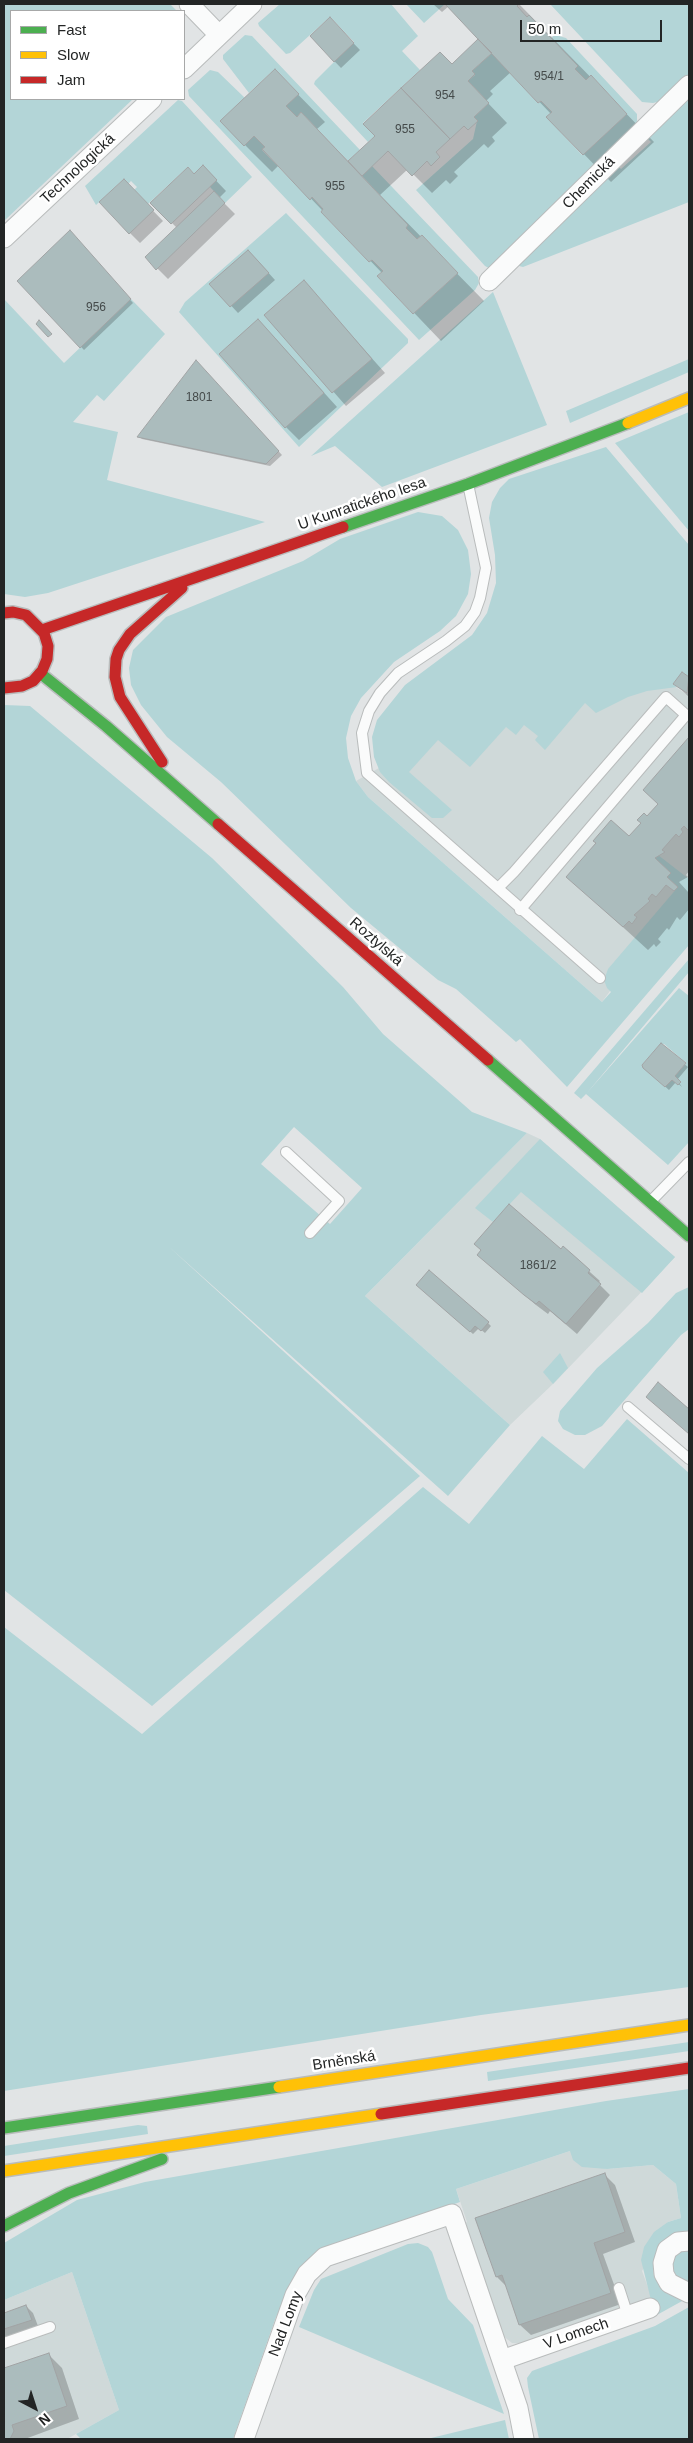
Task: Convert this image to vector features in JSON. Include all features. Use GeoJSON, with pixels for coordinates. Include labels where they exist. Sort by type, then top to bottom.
{"type":"FeatureCollection","features":[{"type":"Feature","properties":{"kind":"main road","name":"U Kunratického lesa"},"geometry":{"type":"LineString","coordinates":[[42,630],[468,484],[607,432],[689,398]]}},
{"type":"Feature","properties":{"kind":"main road"},"geometry":{"type":"LineString","coordinates":[[182,792],[120,697],[115,668],[119,650],[124,642],[192,578]]}},
{"type":"Feature","properties":{"kind":"main road"},"geometry":{"type":"LineString","coordinates":[[4,613],[13,612],[26,616],[36,622],[42,630],[48,646],[47,659],[40,673],[22,686],[4,688]]}},
{"type":"Feature","properties":{"kind":"main road","name":"Roztylská"},"geometry":{"type":"LineString","coordinates":[[40,673],[106,726],[689,1236]]}},
{"type":"Feature","properties":{"kind":"main road","name":"Brněnská"},"geometry":{"type":"LineString","coordinates":[[4,2128],[689,2025]]}},
{"type":"Feature","properties":{"kind":"main road"},"geometry":{"type":"LineString","coordinates":[[4,2171],[689,2068]]}},
{"type":"Feature","properties":{"kind":"main road"},"geometry":{"type":"LineString","coordinates":[[4,2226],[69,2193],[215,2139]]}},
{"type":"Feature","properties":{"kind":"street"},"geometry":{"type":"LineString","coordinates":[[189,4],[219,35]]}},
{"type":"Feature","properties":{"kind":"street"},"geometry":{"type":"LineString","coordinates":[[185,68],[252,4]]}},
{"type":"Feature","properties":{"kind":"street","name":"Chemická"},"geometry":{"type":"LineString","coordinates":[[489,281],[689,85]]}},
{"type":"Feature","properties":{"kind":"street","name":"Technologická"},"geometry":{"type":"LineString","coordinates":[[4,238],[151,100]]}},
{"type":"Feature","properties":{"kind":"street","name":"Nad Lomy"},"geometry":{"type":"LineString","coordinates":[[244,2439],[295,2295],[307,2274],[324,2257],[452,2214],[502,2360]]}},
{"type":"Feature","properties":{"kind":"street"},"geometry":{"type":"LineString","coordinates":[[689,2241],[678,2242],[673,2245],[664,2256],[663,2263],[664,2274],[669,2283],[689,2293]]}},
{"type":"Feature","properties":{"kind":"street","name":"V Lomech"},"geometry":{"type":"LineString","coordinates":[[502,2360],[650,2308]]}},
{"type":"Feature","properties":{"kind":"street"},"geometry":{"type":"LineString","coordinates":[[502,2360],[518,2408],[524,2439]]}},
{"type":"Feature","properties":{"kind":"lane"},"geometry":{"type":"LineString","coordinates":[[468,484],[486,568],[480,598],[474,612],[464,626],[446,642],[398,673],[380,693],[369,711],[362,733],[363,751],[368,773],[498,888],[520,910],[600,978]]}},
{"type":"Feature","properties":{"kind":"lane"},"geometry":{"type":"LineString","coordinates":[[498,888],[666,697],[686,715],[520,910]]}},
{"type":"Feature","properties":{"kind":"lane"},"geometry":{"type":"LineString","coordinates":[[286,1152],[339,1201],[310,1233]]}},
{"type":"Feature","properties":{"kind":"lane"},"geometry":{"type":"LineString","coordinates":[[651,1202],[689,1162]]}},
{"type":"Feature","properties":{"kind":"lane"},"geometry":{"type":"LineString","coordinates":[[628,1407],[689,1459]]}},
{"type":"Feature","properties":{"kind":"lane"},"geometry":{"type":"LineString","coordinates":[[619,2288],[628,2316]]}},
{"type":"Feature","properties":{"kind":"lane"},"geometry":{"type":"LineString","coordinates":[[4,2343],[50,2327]]}},
{"type":"Feature","properties":{"kind":"shaded area"},"geometry":{"type":"Polygon","coordinates":[[[4,4],[170,4],[176,10],[10,10],[10,100],[132,100],[4,221],[4,4]]]}},
{"type":"Feature","properties":{"kind":"shaded area"},"geometry":{"type":"Polygon","coordinates":[[[280,4],[391,4],[418,36],[402,51],[420,70],[363,123],[375,136],[368,142],[314,84],[354,42],[330,17],[290,53],[286,54],[258,23],[280,4]]]}},
{"type":"Feature","properties":{"kind":"shaded area"},"geometry":{"type":"Polygon","coordinates":[[[406,4],[445,4],[424,23],[406,4]]]}},
{"type":"Feature","properties":{"kind":"shaded area"},"geometry":{"type":"Polygon","coordinates":[[[550,4],[689,4],[689,76],[665,100],[653,103],[642,102],[550,4]]]}},
{"type":"Feature","properties":{"kind":"shaded area"},"geometry":{"type":"Polygon","coordinates":[[[245,35],[252,36],[360,150],[348,161],[301,112],[297,117],[286,106],[298,93],[275,69],[249,93],[223,59],[223,55],[245,35]]]}},
{"type":"Feature","properties":{"kind":"shaded area"},"geometry":{"type":"Polygon","coordinates":[[[555,35],[566,38],[637,114],[637,121],[634,130],[491,269],[485,266],[416,190],[473,139],[477,121],[474,117],[489,103],[468,81],[475,75],[472,71],[492,53],[538,103],[541,101],[552,112],[547,117],[582,155],[627,114],[591,75],[586,80],[575,69],[578,66],[551,38],[555,35]]]}},
{"type":"Feature","properties":{"kind":"shaded area"},"geometry":{"type":"Polygon","coordinates":[[[210,70],[218,72],[245,98],[221,121],[244,145],[254,136],[265,147],[262,150],[310,199],[312,197],[323,209],[321,212],[369,262],[372,260],[383,271],[377,276],[413,314],[458,273],[422,235],[417,239],[406,228],[408,225],[362,176],[372,166],[478,277],[479,283],[475,290],[419,340],[189,96],[188,90],[210,70]]]}},
{"type":"Feature","properties":{"kind":"shaded area"},"geometry":{"type":"Polygon","coordinates":[[[689,98],[689,202],[523,267],[519,266],[518,264],[617,165],[621,169],[651,142],[647,138],[689,98]]]}},
{"type":"Feature","properties":{"kind":"shaded area"},"geometry":{"type":"Polygon","coordinates":[[[178,100],[182,101],[252,177],[225,203],[210,187],[203,166],[194,174],[188,167],[148,204],[134,190],[137,187],[131,181],[128,184],[124,179],[96,205],[85,186],[178,100]]]}},
{"type":"Feature","properties":{"kind":"shaded area"},"geometry":{"type":"Polygon","coordinates":[[[286,213],[408,339],[408,343],[299,447],[179,312],[185,302],[286,213]]]}},
{"type":"Feature","properties":{"kind":"shaded area"},"geometry":{"type":"Polygon","coordinates":[[[493,292],[547,425],[382,487],[335,446],[311,456],[493,292]]]}},
{"type":"Feature","properties":{"kind":"shaded area"},"geometry":{"type":"Polygon","coordinates":[[[4,299],[64,363],[131,299],[165,334],[104,401],[97,395],[73,422],[118,432],[107,480],[265,522],[48,593],[25,597],[4,594],[4,299]]]}},
{"type":"Feature","properties":{"kind":"shaded area"},"geometry":{"type":"Polygon","coordinates":[[[689,359],[689,372],[570,423],[566,411],[689,359]]]}},
{"type":"Feature","properties":{"kind":"shaded area"},"geometry":{"type":"Polygon","coordinates":[[[689,412],[689,531],[615,443],[689,412]]]}},
{"type":"Feature","properties":{"kind":"shaded area"},"geometry":{"type":"Polygon","coordinates":[[[606,447],[689,545],[689,677],[682,673],[673,684],[677,687],[647,691],[628,697],[596,713],[585,703],[545,750],[535,740],[538,736],[524,725],[516,735],[506,727],[470,767],[438,740],[409,772],[452,810],[443,818],[432,818],[389,782],[380,772],[374,757],[372,737],[377,720],[405,685],[472,635],[487,613],[496,583],[495,555],[489,518],[492,502],[500,488],[509,479],[606,447]]]}},
{"type":"Feature","properties":{"kind":"shaded area"},"geometry":{"type":"Polygon","coordinates":[[[418,512],[442,516],[458,530],[468,550],[471,574],[468,594],[456,616],[440,631],[394,662],[361,698],[351,716],[346,738],[348,758],[356,781],[368,797],[602,1002],[611,992],[604,980],[608,969],[678,887],[667,877],[671,873],[655,858],[658,855],[689,879],[689,945],[567,1087],[520,1039],[516,1042],[456,989],[438,980],[351,908],[221,782],[167,737],[141,705],[131,685],[129,668],[133,650],[166,617],[303,561],[340,539],[418,512]]]}},
{"type":"Feature","properties":{"kind":"shaded area"},"geometry":{"type":"Polygon","coordinates":[[[483,652],[676,687],[686,694],[689,692],[689,883],[602,1002],[368,797],[356,781],[379,768],[483,652]]]}},
{"type":"Feature","properties":{"kind":"shaded area"},"geometry":{"type":"Polygon","coordinates":[[[4,705],[30,706],[212,858],[343,987],[383,1034],[472,1112],[527,1133],[365,1296],[510,1425],[448,1496],[167,1245],[420,1476],[152,1706],[4,1590],[4,705]],[[294,1127],[261,1164],[330,1224],[362,1188],[294,1127]]]}},
{"type":"Feature","properties":{"kind":"shaded area"},"geometry":{"type":"Polygon","coordinates":[[[689,959],[689,972],[586,1094],[581,1099],[574,1093],[689,959]]]}},
{"type":"Feature","properties":{"kind":"shaded area"},"geometry":{"type":"Polygon","coordinates":[[[679,988],[689,996],[689,1142],[668,1165],[586,1094],[679,988]],[[661,1044],[642,1065],[665,1087],[686,1063],[664,1044],[661,1044]]]}},
{"type":"Feature","properties":{"kind":"shaded area"},"geometry":{"type":"Polygon","coordinates":[[[527,1133],[540,1139],[675,1257],[554,1383],[510,1425],[365,1296],[527,1133]]]}},
{"type":"Feature","properties":{"kind":"shaded area"},"geometry":{"type":"Polygon","coordinates":[[[540,1139],[675,1257],[642,1293],[521,1192],[493,1222],[475,1208],[540,1139]]]}},
{"type":"Feature","properties":{"kind":"shaded area"},"geometry":{"type":"Polygon","coordinates":[[[689,1287],[689,1329],[681,1335],[602,1426],[585,1435],[575,1435],[563,1429],[558,1421],[560,1411],[597,1368],[648,1323],[676,1293],[689,1287]]]}},
{"type":"Feature","properties":{"kind":"shaded area"},"geometry":{"type":"Polygon","coordinates":[[[560,1353],[568,1368],[553,1384],[543,1372],[560,1353]]]}},
{"type":"Feature","properties":{"kind":"shaded area"},"geometry":{"type":"Polygon","coordinates":[[[627,1419],[689,1473],[689,1987],[481,2015],[4,2091],[4,1627],[142,1734],[423,1487],[469,1524],[542,1436],[584,1469],[627,1419]]]}},
{"type":"Feature","properties":{"kind":"shaded area"},"geometry":{"type":"Polygon","coordinates":[[[689,2042],[689,2051],[488,2081],[487,2072],[689,2042]]]}},
{"type":"Feature","properties":{"kind":"shaded area"},"geometry":{"type":"Polygon","coordinates":[[[689,2089],[689,2235],[657,2252],[653,2267],[654,2277],[663,2290],[684,2300],[655,2316],[641,2260],[644,2247],[654,2232],[668,2222],[681,2218],[676,2184],[653,2165],[607,2169],[582,2167],[573,2160],[570,2151],[456,2189],[460,2202],[321,2251],[292,2285],[276,2317],[233,2439],[81,2439],[76,2434],[119,2410],[72,2272],[4,2300],[4,2243],[77,2200],[145,2182],[606,2101],[689,2089]]]}},
{"type":"Feature","properties":{"kind":"shaded area"},"geometry":{"type":"Polygon","coordinates":[[[138,2125],[147,2126],[148,2134],[4,2156],[4,2146],[138,2125]]]}},
{"type":"Feature","properties":{"kind":"shaded area"},"geometry":{"type":"Polygon","coordinates":[[[570,2151],[607,2169],[653,2165],[676,2184],[681,2218],[668,2222],[642,2271],[652,2298],[528,2344],[512,2343],[502,2335],[463,2224],[467,2222],[456,2189],[570,2151]]]}},
{"type":"Feature","properties":{"kind":"shaded area"},"geometry":{"type":"Polygon","coordinates":[[[418,2243],[428,2247],[432,2252],[448,2299],[473,2325],[504,2414],[299,2327],[314,2290],[321,2279],[408,2244],[418,2243]]]}},
{"type":"Feature","properties":{"kind":"shaded area"},"geometry":{"type":"Polygon","coordinates":[[[689,2247],[689,2285],[675,2277],[672,2271],[671,2258],[674,2253],[689,2247]]]}},
{"type":"Feature","properties":{"kind":"shaded area"},"geometry":{"type":"Polygon","coordinates":[[[72,2272],[119,2410],[67,2439],[4,2439],[4,2300],[72,2272]]]}},
{"type":"Feature","properties":{"kind":"shaded area"},"geometry":{"type":"Polygon","coordinates":[[[689,2307],[689,2439],[539,2439],[527,2378],[532,2371],[655,2326],[689,2307]]]}},
{"type":"Feature","properties":{"kind":"shaded area"},"geometry":{"type":"Polygon","coordinates":[[[505,2420],[509,2439],[427,2439],[505,2420]]]}},
{"type":"Feature","properties":{"kind":"building"},"geometry":{"type":"Polygon","coordinates":[[[445,4],[519,4],[517,6],[527,17],[529,15],[578,66],[575,69],[586,80],[591,75],[627,114],[583,155],[546,117],[552,112],[541,101],[538,103],[445,4]]]}},
{"type":"Feature","properties":{"kind":"building"},"geometry":{"type":"Polygon","coordinates":[[[330,17],[354,43],[334,62],[310,36],[330,17]]]}},
{"type":"Feature","properties":{"kind":"building"},"geometry":{"type":"Polygon","coordinates":[[[478,39],[492,53],[472,71],[475,74],[468,81],[489,103],[474,117],[478,121],[468,130],[464,126],[450,139],[401,88],[440,52],[452,64],[478,39]]]}},
{"type":"Feature","properties":{"kind":"building"},"geometry":{"type":"Polygon","coordinates":[[[275,69],[299,94],[286,106],[297,117],[301,112],[408,225],[406,228],[417,239],[422,235],[458,273],[413,314],[377,276],[383,271],[372,260],[369,262],[321,212],[323,209],[312,197],[310,200],[262,149],[265,147],[254,136],[244,146],[220,121],[275,69]]]}},
{"type":"Feature","properties":{"kind":"building"},"geometry":{"type":"Polygon","coordinates":[[[401,88],[450,139],[436,152],[440,157],[431,166],[427,161],[412,176],[388,151],[362,176],[348,161],[375,136],[363,124],[401,88]]]}},
{"type":"Feature","properties":{"kind":"building"},"geometry":{"type":"Polygon","coordinates":[[[203,165],[217,180],[171,224],[150,203],[188,167],[194,174],[203,165]]]}},
{"type":"Feature","properties":{"kind":"building"},"geometry":{"type":"Polygon","coordinates":[[[124,179],[154,210],[129,234],[99,202],[124,179]]]}},
{"type":"Feature","properties":{"kind":"building"},"geometry":{"type":"Polygon","coordinates":[[[214,191],[225,203],[156,270],[145,257],[214,191]]]}},
{"type":"Feature","properties":{"kind":"building"},"geometry":{"type":"Polygon","coordinates":[[[70,230],[131,299],[80,348],[17,281],[70,230]]]}},
{"type":"Feature","properties":{"kind":"building"},"geometry":{"type":"Polygon","coordinates":[[[248,250],[269,273],[230,307],[209,284],[248,250]]]}},
{"type":"Feature","properties":{"kind":"building"},"geometry":{"type":"Polygon","coordinates":[[[304,280],[372,359],[332,393],[264,315],[304,280]]]}},
{"type":"Feature","properties":{"kind":"building"},"geometry":{"type":"Polygon","coordinates":[[[258,319],[324,393],[285,428],[219,354],[258,319]]]}},
{"type":"Feature","properties":{"kind":"building"},"geometry":{"type":"Polygon","coordinates":[[[39,320],[52,334],[48,337],[36,324],[39,320]]]}},
{"type":"Feature","properties":{"kind":"building"},"geometry":{"type":"Polygon","coordinates":[[[196,360],[279,451],[266,464],[137,437],[196,360]]]}},
{"type":"Feature","properties":{"kind":"building"},"geometry":{"type":"Polygon","coordinates":[[[682,672],[689,677],[687,693],[673,684],[682,672]]]}},
{"type":"Feature","properties":{"kind":"building"},"geometry":{"type":"Polygon","coordinates":[[[689,737],[689,831],[684,826],[681,829],[683,832],[679,837],[676,834],[662,850],[665,852],[655,858],[671,873],[667,877],[678,887],[674,891],[666,885],[656,897],[652,894],[648,899],[650,901],[634,915],[637,917],[632,924],[629,921],[623,927],[566,877],[596,843],[593,841],[611,820],[629,836],[641,823],[637,820],[644,813],[647,816],[658,804],[643,790],[689,737]]]}},
{"type":"Feature","properties":{"kind":"building"},"geometry":{"type":"Polygon","coordinates":[[[661,1043],[686,1063],[675,1076],[681,1082],[678,1085],[672,1080],[665,1087],[643,1068],[642,1065],[661,1043]]]}},
{"type":"Feature","properties":{"kind":"building"},"geometry":{"type":"Polygon","coordinates":[[[509,1204],[561,1249],[563,1246],[590,1270],[588,1273],[601,1284],[566,1324],[539,1301],[536,1304],[524,1295],[477,1255],[481,1250],[474,1244],[509,1204]]]}},
{"type":"Feature","properties":{"kind":"building"},"geometry":{"type":"Polygon","coordinates":[[[429,1270],[489,1322],[481,1331],[475,1326],[470,1332],[416,1285],[429,1270]]]}},
{"type":"Feature","properties":{"kind":"building"},"geometry":{"type":"Polygon","coordinates":[[[658,1382],[689,1409],[689,1434],[646,1397],[658,1382]]]}},
{"type":"Feature","properties":{"kind":"building"},"geometry":{"type":"Polygon","coordinates":[[[605,2173],[625,2232],[594,2243],[611,2293],[519,2325],[502,2275],[496,2277],[475,2218],[605,2173]]]}},
{"type":"Feature","properties":{"kind":"building"},"geometry":{"type":"Polygon","coordinates":[[[26,2305],[32,2320],[4,2329],[4,2313],[26,2305]]]}},
{"type":"Feature","properties":{"kind":"building"},"geometry":{"type":"Polygon","coordinates":[[[49,2353],[67,2406],[12,2425],[14,2431],[10,2439],[4,2439],[4,2368],[49,2353]]]}},
{"type":"Feature","properties":{"kind":"traffic: fast"},"geometry":{"type":"LineString","coordinates":[[343,527],[468,484],[628,423]]}},
{"type":"Feature","properties":{"kind":"traffic: fast"},"geometry":{"type":"LineString","coordinates":[[40,673],[106,726],[218,824]]}},
{"type":"Feature","properties":{"kind":"traffic: fast"},"geometry":{"type":"LineString","coordinates":[[488,1060],[689,1236]]}},
{"type":"Feature","properties":{"kind":"traffic: fast"},"geometry":{"type":"LineString","coordinates":[[4,2128],[279,2087]]}},
{"type":"Feature","properties":{"kind":"traffic: fast"},"geometry":{"type":"LineString","coordinates":[[4,2226],[69,2193],[162,2159]]}},
{"type":"Feature","properties":{"kind":"traffic: slow"},"geometry":{"type":"LineString","coordinates":[[628,423],[689,398]]}},
{"type":"Feature","properties":{"kind":"traffic: slow"},"geometry":{"type":"LineString","coordinates":[[279,2087],[689,2025]]}},
{"type":"Feature","properties":{"kind":"traffic: slow"},"geometry":{"type":"LineString","coordinates":[[4,2171],[381,2114]]}},
{"type":"Feature","properties":{"kind":"traffic: jam"},"geometry":{"type":"LineString","coordinates":[[42,630],[343,527]]}},
{"type":"Feature","properties":{"kind":"traffic: jam"},"geometry":{"type":"LineString","coordinates":[[162,762],[120,697],[115,677],[116,659],[119,650],[130,634],[182,588]]}},
{"type":"Feature","properties":{"kind":"traffic: jam"},"geometry":{"type":"LineString","coordinates":[[4,613],[13,612],[26,615],[44,633],[48,646],[47,659],[42,671],[33,681],[22,686],[4,688]]}},
{"type":"Feature","properties":{"kind":"traffic: jam"},"geometry":{"type":"LineString","coordinates":[[218,824],[488,1060]]}},
{"type":"Feature","properties":{"kind":"traffic: jam"},"geometry":{"type":"LineString","coordinates":[[381,2114],[689,2068]]}}]}
